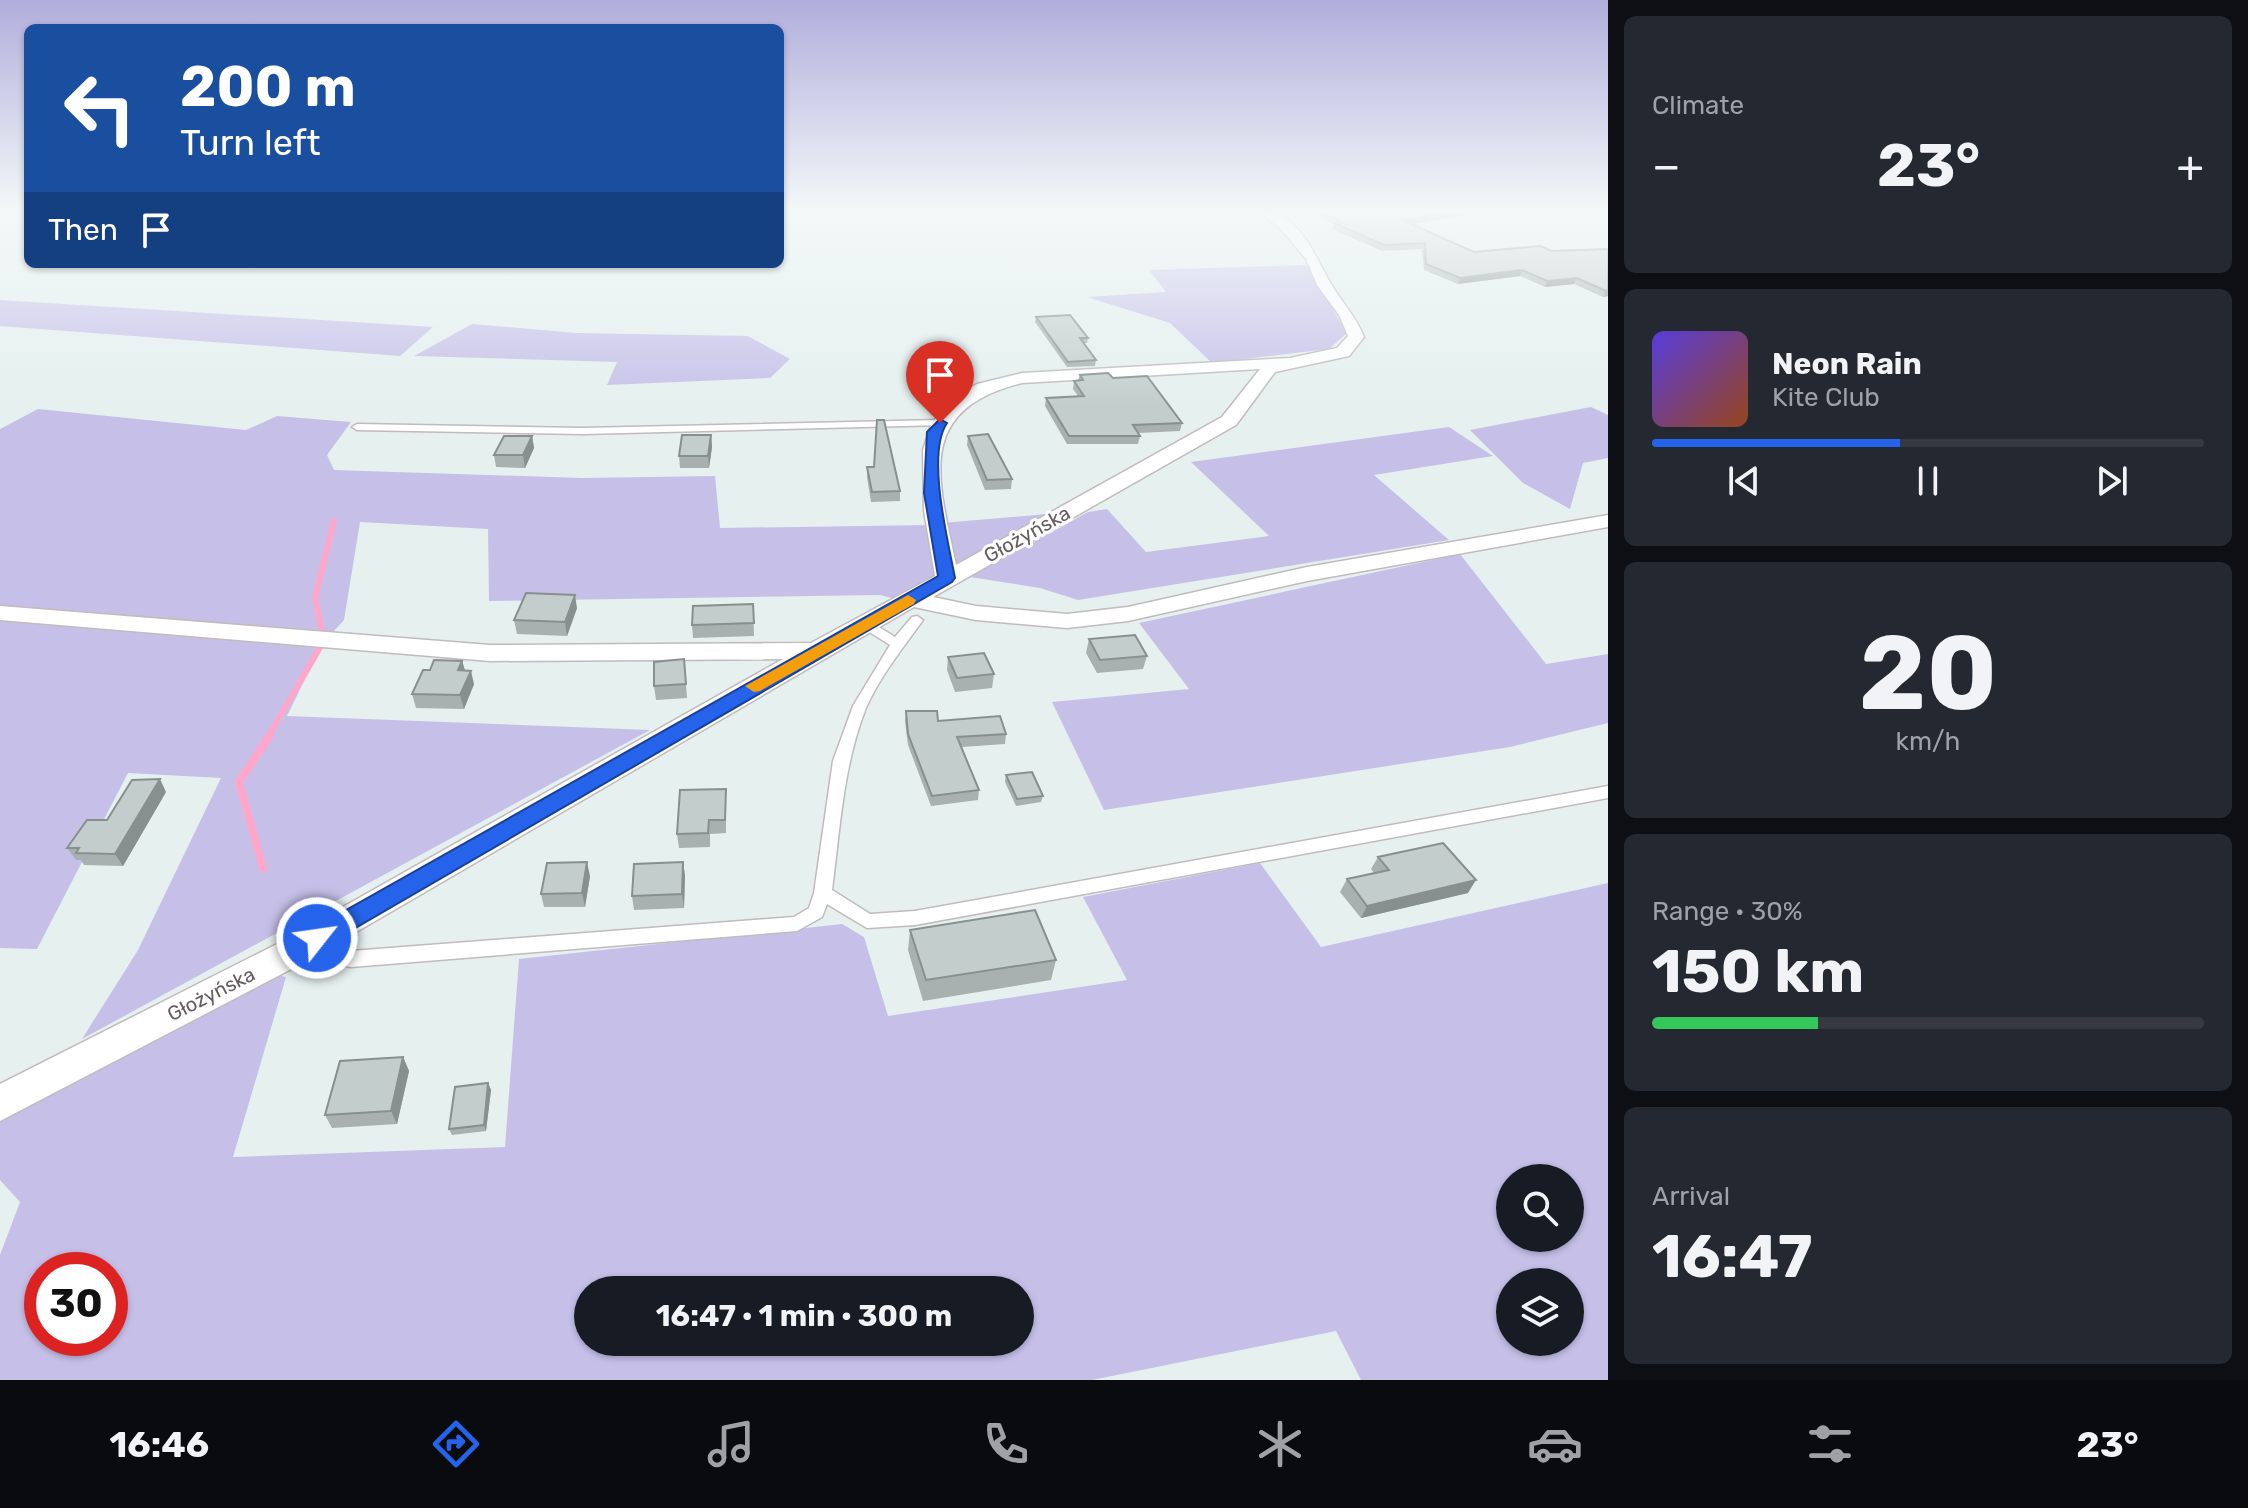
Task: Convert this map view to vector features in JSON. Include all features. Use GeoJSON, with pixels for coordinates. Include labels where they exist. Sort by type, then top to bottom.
{"type":"FeatureCollection","features":[{"type":"Feature","properties":{"kind":"street"},"geometry":{"type":"LineString","coordinates":[[947,578],[932,493],[934,432],[953,404],[988,382],[1284,362],[1343,352],[1356,337],[1347,314],[1321,277]]}},
{"type":"Feature","properties":{"kind":"street","name":"Głożyńska"},"geometry":{"type":"LineString","coordinates":[[0,1103],[291,953],[864,624],[914,609],[947,578],[1229,421],[1269,368],[1284,362]]}},
{"type":"Feature","properties":{"kind":"street"},"geometry":{"type":"LineString","coordinates":[[914,609],[1067,621],[1128,614],[1307,574],[1608,521]]}},
{"type":"Feature","properties":{"kind":"street"},"geometry":{"type":"LineString","coordinates":[[0,613],[490,653],[816,651]]}},
{"type":"Feature","properties":{"kind":"lane"},"geometry":{"type":"LineString","coordinates":[[357,427],[583,431],[940,423]]}},
{"type":"Feature","properties":{"kind":"lane"},"geometry":{"type":"LineString","coordinates":[[291,953],[351,959],[797,924],[816,912],[823,893],[841,761],[860,706],[914,609]]}},
{"type":"Feature","properties":{"kind":"lane"},"geometry":{"type":"LineString","coordinates":[[864,624],[897,644]]}},
{"type":"Feature","properties":{"kind":"lane"},"geometry":{"type":"LineString","coordinates":[[823,893],[867,921],[915,918],[1608,792]]}},
{"type":"Feature","properties":{"kind":"shaded area"},"geometry":{"type":"Polygon","coordinates":[[[1155,277],[1313,277],[1347,333],[1329,349],[1212,363],[1170,323],[1087,297],[1166,292],[1155,277]]]}},
{"type":"Feature","properties":{"kind":"shaded area"},"geometry":{"type":"Polygon","coordinates":[[[0,300],[433,327],[400,356],[0,326],[0,300]]]}},
{"type":"Feature","properties":{"kind":"shaded area"},"geometry":{"type":"Polygon","coordinates":[[[472,324],[576,333],[748,336],[790,359],[770,378],[607,385],[617,362],[414,356],[472,324]]]}},
{"type":"Feature","properties":{"kind":"shaded area"},"geometry":{"type":"Polygon","coordinates":[[[1591,407],[1608,415],[1608,458],[1583,463],[1570,509],[1523,483],[1470,430],[1591,407]]]}},
{"type":"Feature","properties":{"kind":"shaded area"},"geometry":{"type":"Polygon","coordinates":[[[38,409],[246,430],[277,416],[351,422],[327,455],[334,470],[582,478],[715,476],[720,528],[931,525],[936,576],[896,599],[880,595],[489,601],[488,529],[360,522],[344,620],[322,644],[287,716],[650,730],[82,1039],[138,950],[221,778],[128,773],[37,949],[0,948],[0,429],[38,409]]]}},
{"type":"Feature","properties":{"kind":"shaded area"},"geometry":{"type":"Polygon","coordinates":[[[1449,427],[1493,456],[1374,475],[1449,540],[1078,600],[1040,588],[970,577],[1088,512],[1107,509],[1146,552],[1269,536],[1191,462],[1449,427]]]}},
{"type":"Feature","properties":{"kind":"shaded area"},"geometry":{"type":"Polygon","coordinates":[[[1047,514],[958,565],[949,558],[942,523],[1047,514]]]}},
{"type":"Feature","properties":{"kind":"shaded area"},"geometry":{"type":"Polygon","coordinates":[[[1460,554],[1546,664],[1608,654],[1608,723],[1510,747],[1104,810],[1052,702],[1189,689],[1139,623],[1460,554]]]}},
{"type":"Feature","properties":{"kind":"shaded area"},"geometry":{"type":"Polygon","coordinates":[[[1260,863],[1321,947],[1608,883],[1608,1380],[1361,1380],[1336,1331],[1092,1380],[0,1380],[0,1255],[20,1202],[0,1180],[0,1120],[274,974],[286,977],[233,1157],[505,1147],[519,959],[842,924],[864,937],[888,1016],[1127,980],[1083,897],[1260,863]]]}},
{"type":"Feature","properties":{"kind":"building"},"geometry":{"type":"Polygon","coordinates":[[[1539,277],[1608,277],[1608,290],[1577,278],[1547,281],[1539,277]]]}},
{"type":"Feature","properties":{"kind":"building"},"geometry":{"type":"Polygon","coordinates":[[[1070,315],[1088,338],[1080,338],[1096,360],[1068,362],[1036,317],[1070,315]]]}},
{"type":"Feature","properties":{"kind":"building"},"geometry":{"type":"Polygon","coordinates":[[[1108,373],[1113,378],[1147,376],[1182,423],[1133,425],[1140,436],[1069,436],[1046,398],[1084,396],[1074,381],[1083,380],[1080,375],[1108,373]]]}},
{"type":"Feature","properties":{"kind":"building"},"geometry":{"type":"Polygon","coordinates":[[[877,420],[884,420],[900,491],[872,492],[867,467],[874,467],[877,420]]]}},
{"type":"Feature","properties":{"kind":"building"},"geometry":{"type":"Polygon","coordinates":[[[988,434],[1012,479],[987,480],[968,436],[988,434]]]}},
{"type":"Feature","properties":{"kind":"building"},"geometry":{"type":"Polygon","coordinates":[[[682,435],[711,435],[708,456],[679,456],[682,435]]]}},
{"type":"Feature","properties":{"kind":"building"},"geometry":{"type":"Polygon","coordinates":[[[504,436],[532,436],[523,455],[494,455],[504,436]]]}},
{"type":"Feature","properties":{"kind":"building"},"geometry":{"type":"Polygon","coordinates":[[[526,593],[575,595],[565,622],[514,620],[526,593]]]}},
{"type":"Feature","properties":{"kind":"building"},"geometry":{"type":"Polygon","coordinates":[[[753,604],[754,623],[692,625],[693,606],[753,604]]]}},
{"type":"Feature","properties":{"kind":"building"},"geometry":{"type":"Polygon","coordinates":[[[1135,635],[1147,656],[1100,660],[1089,639],[1135,635]]]}},
{"type":"Feature","properties":{"kind":"building"},"geometry":{"type":"Polygon","coordinates":[[[984,653],[994,674],[957,678],[948,657],[984,653]]]}},
{"type":"Feature","properties":{"kind":"building"},"geometry":{"type":"Polygon","coordinates":[[[684,659],[686,684],[654,686],[654,662],[684,659]]]}},
{"type":"Feature","properties":{"kind":"building"},"geometry":{"type":"Polygon","coordinates":[[[434,660],[462,661],[458,670],[471,671],[460,695],[412,694],[423,670],[430,670],[434,660]]]}},
{"type":"Feature","properties":{"kind":"building"},"geometry":{"type":"Polygon","coordinates":[[[906,711],[937,711],[938,721],[1000,716],[1006,734],[957,737],[979,790],[932,796],[908,734],[906,711]]]}},
{"type":"Feature","properties":{"kind":"building"},"geometry":{"type":"Polygon","coordinates":[[[1032,772],[1043,796],[1017,799],[1006,775],[1032,772]]]}},
{"type":"Feature","properties":{"kind":"building"},"geometry":{"type":"Polygon","coordinates":[[[160,779],[115,854],[76,853],[79,848],[67,848],[87,820],[107,820],[132,780],[160,779]]]}},
{"type":"Feature","properties":{"kind":"building"},"geometry":{"type":"Polygon","coordinates":[[[726,789],[725,820],[709,820],[708,833],[677,834],[680,790],[726,789]]]}},
{"type":"Feature","properties":{"kind":"building"},"geometry":{"type":"Polygon","coordinates":[[[1443,843],[1476,880],[1367,906],[1347,879],[1389,870],[1378,857],[1443,843]]]}},
{"type":"Feature","properties":{"kind":"building"},"geometry":{"type":"Polygon","coordinates":[[[587,862],[582,893],[541,894],[547,863],[587,862]]]}},
{"type":"Feature","properties":{"kind":"building"},"geometry":{"type":"Polygon","coordinates":[[[683,862],[682,894],[632,896],[634,864],[683,862]]]}},
{"type":"Feature","properties":{"kind":"building"},"geometry":{"type":"Polygon","coordinates":[[[1035,910],[1056,960],[926,980],[910,930],[1035,910]]]}},
{"type":"Feature","properties":{"kind":"building"},"geometry":{"type":"Polygon","coordinates":[[[403,1057],[391,1111],[325,1115],[340,1061],[403,1057]]]}},
{"type":"Feature","properties":{"kind":"building"},"geometry":{"type":"Polygon","coordinates":[[[488,1083],[484,1125],[449,1129],[455,1087],[488,1083]]]}},
{"type":"Feature","properties":{"kind":"waterway"},"geometry":{"type":"LineString","coordinates":[[322,633],[315,597],[334,521]]}},
{"type":"Feature","properties":{"kind":"waterway"},"geometry":{"type":"LineString","coordinates":[[268,737],[322,644]]}},
{"type":"Feature","properties":{"kind":"waterway"},"geometry":{"type":"LineString","coordinates":[[263,868],[239,782],[270,735]]}},
{"type":"Feature","properties":{"kind":"slow traffic"},"geometry":{"type":"LineString","coordinates":[[754,686],[908,600]]}},
{"type":"Feature","properties":{"kind":"route"},"geometry":{"type":"LineString","coordinates":[[317,938],[947,578],[932,493],[934,432],[940,423]]}}]}
